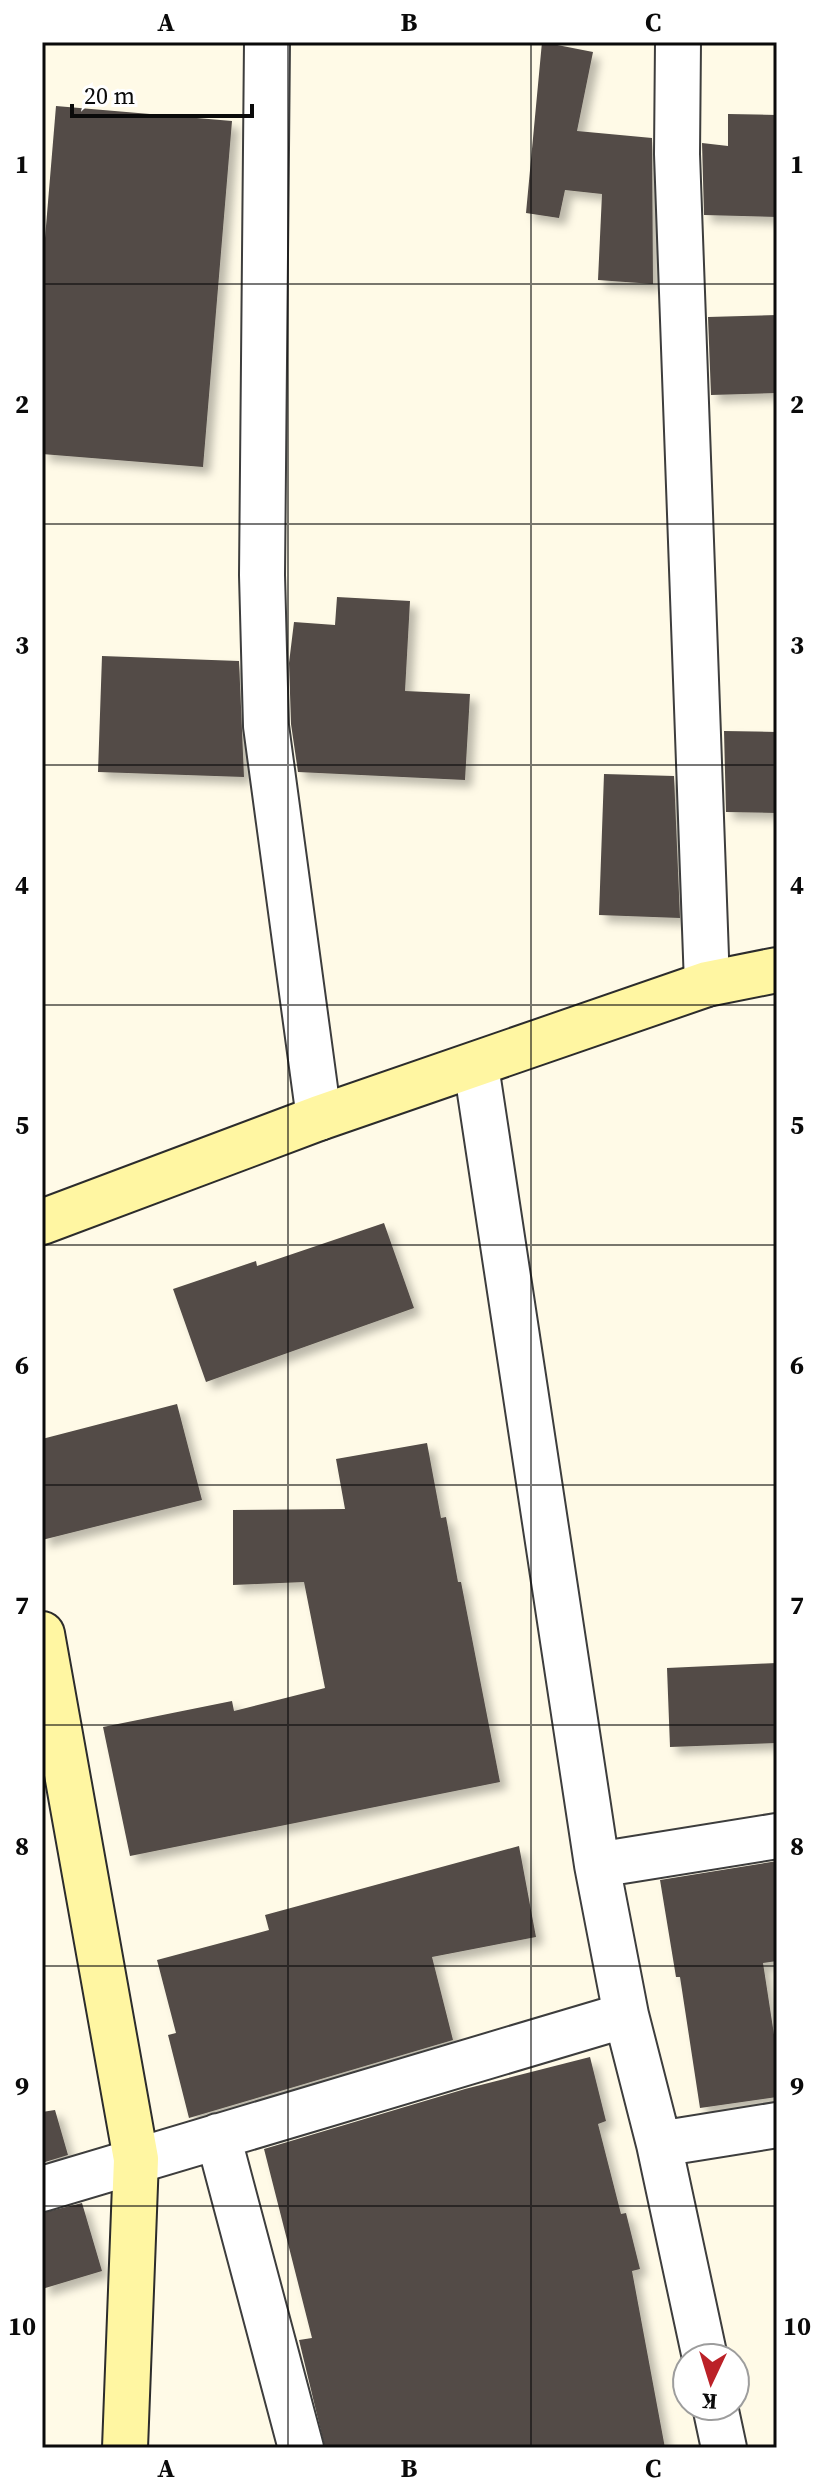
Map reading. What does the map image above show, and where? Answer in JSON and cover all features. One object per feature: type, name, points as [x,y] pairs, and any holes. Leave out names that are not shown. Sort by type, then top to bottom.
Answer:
[{"type":"street","points":[[267,42],[262,575],[266,726],[319,1118]]},
{"type":"street","points":[[678,42],[677,154],[707,984]]},
{"type":"street","points":[[42,1222],[319,1118],[707,984],[777,970]]},
{"type":"street","points":[[476,1066],[597,1865],[626,2015],[659,2144],[702,2342]]},
{"type":"street","points":[[42,1634],[51,1737],[136,2159],[125,2448]]},
{"type":"street","points":[[597,1865],[777,1836]]},
{"type":"street","points":[[42,2189],[626,2015]]},
{"type":"street","points":[[659,2144],[777,2125]]},
{"type":"street","points":[[218,2136],[301,2448]]},
{"type":"street","points":[[718,2422],[724,2448]]},
{"type":"building","points":[[542,42],[593,52],[577,131],[652,138],[653,284],[598,280],[602,194],[565,190],[559,218],[526,213]]},
{"type":"building","points":[[56,106],[232,121],[203,467],[42,454],[42,274]]},
{"type":"building","points":[[728,114],[777,115],[777,217],[704,215],[702,143],[728,146]]},
{"type":"building","points":[[777,315],[777,393],[711,395],[708,317]]},
{"type":"building","points":[[337,597],[410,601],[405,691],[470,694],[465,780],[298,772],[291,724],[289,663],[294,622],[335,625]]},
{"type":"building","points":[[102,656],[239,661],[244,777],[98,772]]},
{"type":"building","points":[[724,731],[777,732],[777,813],[726,812]]},
{"type":"building","points":[[604,774],[674,776],[680,918],[599,915]]},
{"type":"building","points":[[384,1223],[414,1308],[206,1382],[173,1289],[256,1261],[257,1266]]},
{"type":"building","points":[[177,1404],[202,1500],[42,1540],[42,1439]]},
{"type":"building","points":[[427,1443],[441,1518],[446,1517],[458,1582],[461,1582],[500,1782],[130,1856],[103,1727],[232,1701],[234,1711],[325,1688],[304,1582],[233,1585],[233,1510],[345,1509],[336,1459]]},
{"type":"building","points":[[777,1663],[777,1743],[670,1747],[667,1668]]},
{"type":"building","points":[[519,1846],[536,1937],[432,1957],[453,2040],[189,2118],[168,2035],[176,2033],[157,1960],[269,1930],[265,1915]]},
{"type":"building","points":[[777,1861],[777,1961],[763,1963],[777,2054],[777,2097],[700,2108],[680,1977],[676,1977],[660,1880]]},
{"type":"building","points":[[590,2057],[606,2121],[598,2124],[621,2214],[626,2213],[640,2269],[632,2271],[665,2448],[325,2448],[299,2340],[312,2338],[264,2149],[465,2089]]},
{"type":"building","points":[[55,2110],[68,2155],[42,2163],[42,2112]]},
{"type":"building","points":[[82,2203],[102,2271],[42,2289],[42,2213]]}]
